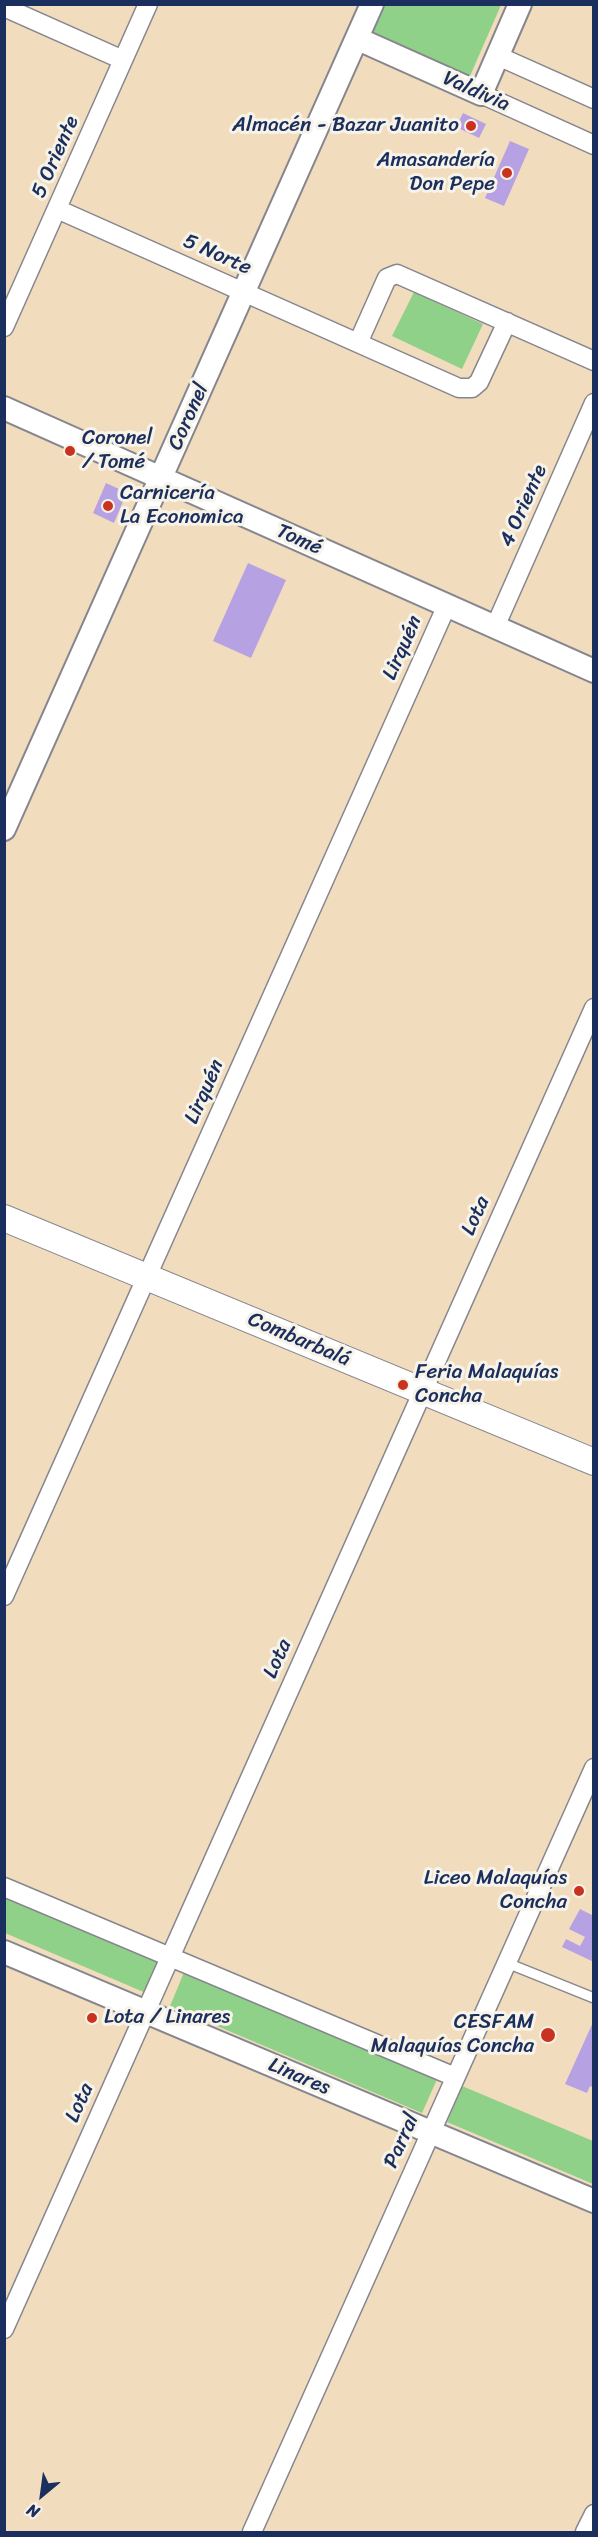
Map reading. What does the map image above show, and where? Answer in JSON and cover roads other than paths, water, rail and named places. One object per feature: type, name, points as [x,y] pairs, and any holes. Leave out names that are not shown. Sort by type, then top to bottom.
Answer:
[{"type":"main road","name":"Combarbalá","points":[[4,1218],[594,1462]]},
{"type":"street","name":"5 Oriente","points":[[4,327],[148,4]]},
{"type":"street","name":"Coronel","points":[[4,829],[372,4]]},
{"type":"street","points":[[481,94],[520,4]]},
{"type":"street","points":[[4,7],[123,60]]},
{"type":"street","name":"Valdivia","points":[[358,39],[594,145]]},
{"type":"street","name":"Valdivia","points":[[498,56],[594,99]]},
{"type":"street","name":"5 Norte","points":[[57,209],[465,389],[480,382],[507,322]]},
{"type":"street","points":[[358,343],[384,283],[391,275],[397,274],[594,361]]},
{"type":"street","name":"4 Oriente","points":[[495,627],[594,403]]},
{"type":"street","name":"Tomé","points":[[4,408],[594,671]]},
{"type":"street","name":"Lirquén","points":[[4,1596],[447,605]]},
{"type":"street","name":"Lota","points":[[4,2329],[594,1008]]},
{"type":"street","name":"Parral","points":[[252,2532],[594,1768]]},
{"type":"street","points":[[4,1887],[455,2077]]},
{"type":"street","name":"Linares","points":[[4,1952],[594,2201]]},
{"type":"street","points":[[585,2532],[594,2514]]},
{"type":"lane","points":[[507,1963],[594,1998]]},
{"type":"place","name":"Almacén - Bazar Juanito","points":[[471,126]]},
{"type":"place","name":"Amasandería Don Pepe","points":[[507,173]]},
{"type":"place","name":"Coronel / Tomé","points":[[70,451]]},
{"type":"place","name":"Carnicería La Economica","points":[[108,506]]},
{"type":"place","name":"Feria Malaquías Concha","points":[[403,1385]]},
{"type":"place","name":"Liceo Malaquías Concha","points":[[579,1891]]},
{"type":"place","name":"Lota / Linares","points":[[92,2018]]},
{"type":"place","name":"CESFAM Malaquías Concha","points":[[548,2035]]}]
